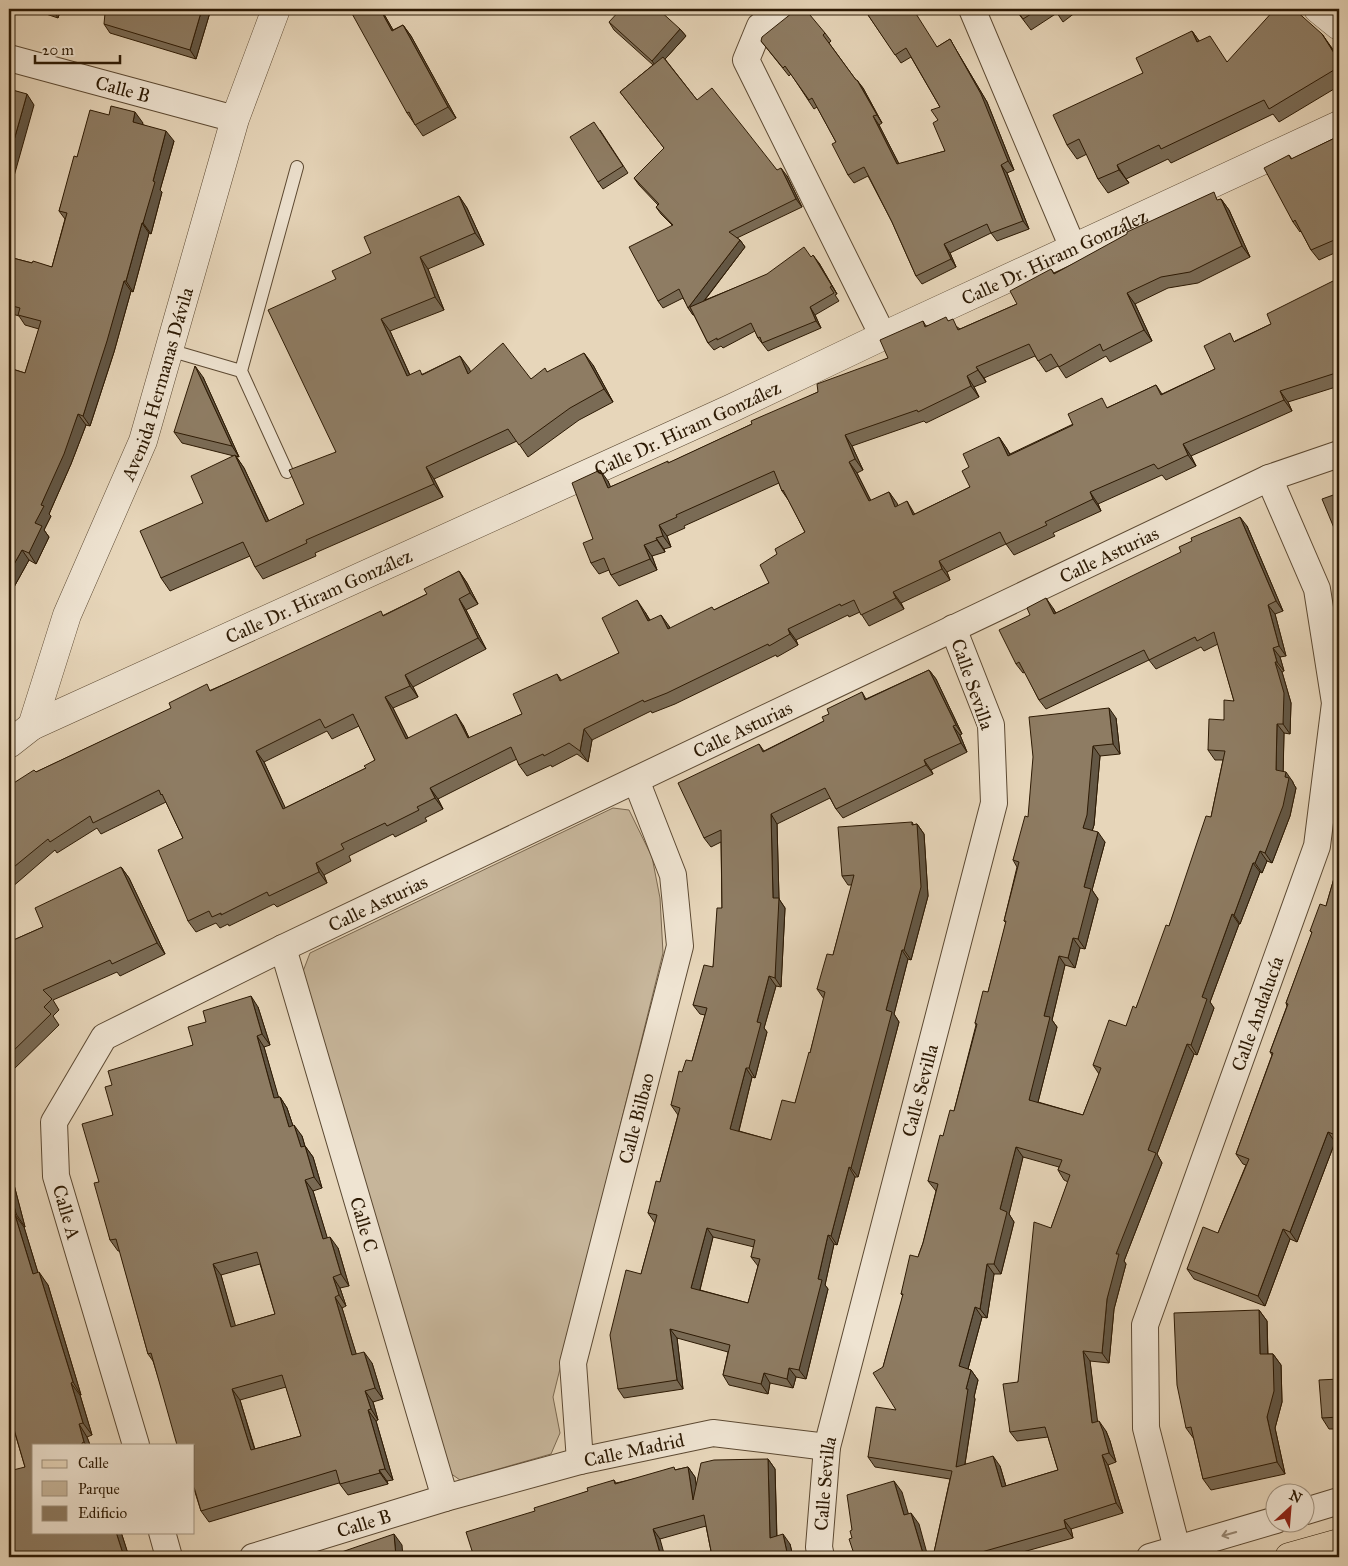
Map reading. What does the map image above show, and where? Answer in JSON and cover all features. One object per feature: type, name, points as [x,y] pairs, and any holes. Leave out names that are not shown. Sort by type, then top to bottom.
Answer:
[{"type":"main road","points":[[1289,1557],[1339,1543]]},
{"type":"street","name":"Avenida Hermanas Dávila","points":[[32,726],[67,615],[143,441],[235,119],[276,9]]},
{"type":"street","points":[[788,9],[760,26],[746,60],[883,336]]},
{"type":"street","points":[[972,9],[1073,248]]},
{"type":"street","points":[[1318,9],[1339,26]]},
{"type":"street","name":"Calle B","points":[[9,58],[235,119]]},
{"type":"street","name":"Calle Dr. Hiram González","points":[[32,726],[714,416],[1339,125]]},
{"type":"street","name":"Calle Asturias","points":[[152,1013],[283,948],[1268,478],[1339,454]]},
{"type":"street","name":"Calle Andalucía","points":[[1177,1549],[1146,1428],[1145,1325],[1317,846],[1335,703],[1316,589],[1268,478]]},
{"type":"street","name":"Calle Sevilla","points":[[821,1557],[819,1547],[827,1447],[994,803],[991,725],[953,628]]},
{"type":"street","points":[[9,744],[32,726]]},
{"type":"street","name":"Calle Bilbao","points":[[580,1460],[574,1363],[680,946],[673,875],[636,780]]},
{"type":"street","name":"Calle C","points":[[283,948],[446,1498]]},
{"type":"street","name":"Calle A","points":[[136,1444],[56,1176],[54,1122],[104,1037],[152,1013]]},
{"type":"street","name":"Calle Madrid","points":[[446,1498],[580,1460],[713,1433],[827,1447]]},
{"type":"street","name":"Calle B","points":[[253,1557],[446,1498]]},
{"type":"street","points":[[1316,1508],[1339,1501]]},
{"type":"street","points":[[1150,1557],[1266,1523]]},
{"type":"street","points":[[163,1534],[169,1557]]},
{"type":"lane","points":[[287,472],[241,371],[297,167]]},
{"type":"lane","points":[[169,350],[241,371]]},
{"type":"green space","points":[[613,808],[629,810],[652,857],[660,898],[663,953],[553,1397],[560,1433],[551,1454],[460,1480],[450,1473],[302,974],[310,953]]},
{"type":"building","points":[[107,9],[202,9],[190,50],[104,24]]},
{"type":"building","points":[[380,9],[392,31],[403,25],[448,107],[415,125],[350,10]]},
{"type":"building","points":[[621,9],[658,9],[680,29],[652,61],[609,22]]},
{"type":"building","points":[[797,9],[805,9],[825,33],[823,35],[857,80],[877,115],[873,116],[897,164],[945,151],[933,123],[938,120],[931,110],[940,107],[906,48],[895,55],[864,9],[913,9],[937,47],[950,39],[981,94],[1008,161],[1001,165],[1023,221],[991,233],[987,224],[944,244],[951,259],[916,276],[892,222],[864,167],[848,175],[832,144],[836,142],[812,98],[809,100],[785,66],[783,68],[761,41],[762,37]]},
{"type":"building","points":[[1016,9],[1039,9],[1023,19]]},
{"type":"building","points":[[1275,9],[1294,9],[1322,34],[1339,61],[1339,67],[1269,109],[1264,100],[1161,149],[1159,145],[1117,165],[1119,170],[1098,179],[1079,139],[1067,145],[1053,115],[1143,73],[1136,58],[1192,31],[1197,42],[1210,36],[1227,62]]},
{"type":"building","points":[[663,57],[697,100],[712,88],[777,170],[781,168],[796,199],[729,232],[740,240],[688,308],[679,289],[658,301],[629,247],[673,225],[656,207],[659,204],[634,178],[664,148],[620,92]]},
{"type":"building","points":[[9,89],[27,94],[9,158]]},
{"type":"building","points":[[111,106],[135,112],[133,122],[166,131],[153,181],[155,182],[83,416],[78,414],[64,454],[41,505],[44,506],[35,523],[42,526],[29,553],[22,550],[9,573],[9,368],[25,373],[41,321],[18,315],[20,308],[9,305],[9,257],[32,263],[33,261],[52,267],[67,213],[59,211],[74,156],[77,157],[90,110],[109,115]]},
{"type":"building","points":[[594,122],[623,166],[598,182],[570,137]]},
{"type":"building","points":[[1339,136],[1339,238],[1311,250],[1295,220],[1293,222],[1264,168],[1289,155],[1291,159]]},
{"type":"building","points":[[1214,192],[1217,200],[1221,199],[1242,246],[1190,272],[1161,277],[1127,293],[1144,330],[1103,351],[1100,344],[1059,367],[1051,354],[1038,361],[1029,344],[976,367],[978,370],[967,376],[971,386],[955,394],[918,412],[917,410],[845,435],[855,459],[849,462],[869,501],[889,492],[895,507],[907,501],[913,515],[970,487],[962,471],[969,467],[963,454],[999,437],[1008,456],[1073,425],[1068,414],[1102,398],[1107,408],[1156,385],[1161,395],[1215,369],[1204,346],[1230,333],[1234,342],[1271,324],[1267,314],[1339,278],[1339,372],[1280,391],[1284,400],[1183,444],[1188,455],[1158,469],[1154,464],[1090,492],[1093,499],[1045,522],[1047,525],[1006,544],[1000,532],[939,561],[942,569],[893,592],[896,598],[861,615],[854,600],[841,606],[840,604],[788,629],[790,634],[769,646],[768,644],[667,693],[644,702],[643,700],[584,729],[580,751],[569,743],[544,756],[543,754],[519,765],[511,747],[430,788],[435,798],[417,807],[419,810],[387,826],[385,823],[341,844],[344,849],[316,863],[319,872],[269,896],[267,892],[221,915],[221,913],[212,917],[209,911],[188,921],[158,850],[183,838],[159,790],[93,823],[90,816],[50,842],[48,839],[9,871],[9,786],[34,770],[36,772],[171,708],[169,703],[207,684],[210,691],[381,611],[383,616],[427,594],[424,589],[459,571],[470,593],[459,599],[478,638],[405,675],[410,686],[385,697],[406,739],[456,714],[468,738],[522,714],[513,694],[557,674],[560,681],[619,653],[602,618],[637,600],[648,621],[661,615],[668,629],[712,607],[714,610],[769,583],[760,565],[777,554],[775,549],[805,532],[782,491],[774,471],[676,515],[677,517],[659,525],[663,536],[644,545],[650,559],[611,575],[604,558],[591,563],[583,543],[593,539],[572,483],[600,470],[608,488],[668,461],[668,463],[752,424],[751,421],[818,392],[817,384],[888,358],[880,340],[923,321],[925,327],[946,317],[948,321],[953,319],[958,330],[1017,304],[1010,291],[1051,269],[1054,274],[1127,234],[1127,232]],"holes":[[[353,714],[375,760],[364,766],[366,768],[283,809],[256,751],[320,719],[325,728]]]},
{"type":"building","points":[[459,196],[475,233],[420,257],[435,297],[381,319],[407,376],[420,370],[422,375],[460,356],[468,374],[503,343],[531,379],[545,368],[547,372],[584,353],[604,389],[570,408],[519,445],[508,429],[426,467],[434,484],[306,540],[307,543],[255,567],[243,542],[161,578],[140,531],[203,503],[191,476],[235,455],[266,522],[304,504],[289,470],[336,452],[268,310],[336,279],[332,271],[371,253],[364,237]]},
{"type":"building","points":[[804,247],[811,257],[813,255],[832,286],[830,287],[834,293],[810,307],[816,321],[762,343],[751,323],[708,343],[690,307],[767,274]]},
{"type":"building","points":[[195,366],[232,446],[174,432]]},
{"type":"building","points":[[1339,493],[1339,540],[1322,499]]},
{"type":"building","points":[[1240,517],[1276,601],[1268,605],[1279,646],[1273,648],[1284,693],[1283,724],[1277,724],[1276,770],[1286,772],[1285,777],[1289,778],[1283,806],[1265,853],[1260,851],[1255,863],[1253,863],[1234,915],[1232,914],[1202,997],[1207,999],[1191,1045],[1187,1044],[1148,1150],[1156,1153],[1116,1254],[1119,1254],[1107,1299],[1102,1353],[1083,1351],[1092,1423],[1099,1421],[1103,1431],[1109,1453],[1102,1455],[1116,1503],[1064,1520],[1066,1528],[964,1557],[933,1557],[952,1471],[868,1457],[876,1407],[896,1410],[873,1373],[883,1367],[903,1294],[901,1294],[910,1255],[918,1257],[923,1243],[938,1184],[928,1181],[940,1135],[943,1136],[950,1110],[954,1111],[977,1024],[975,1023],[983,991],[988,992],[1006,921],[1004,921],[1019,862],[1013,860],[1025,816],[1028,817],[1033,757],[1029,717],[1109,708],[1113,744],[1093,746],[1087,815],[1083,828],[1098,832],[1084,887],[1091,889],[1078,939],[1073,938],[1068,958],[1059,956],[1044,1016],[1050,1017],[1029,1100],[1083,1115],[1101,1068],[1093,1065],[1109,1020],[1126,1026],[1133,1006],[1136,1008],[1166,925],[1169,926],[1206,816],[1211,817],[1225,751],[1208,750],[1209,719],[1224,720],[1224,700],[1234,701],[1214,632],[1197,641],[1195,637],[1149,660],[1144,650],[1039,700],[1019,662],[1016,664],[999,630],[1030,615],[1027,608],[1046,598],[1054,614],[1181,552],[1179,547],[1192,541],[1191,538]],"holes":[[[1016,1147],[1062,1160],[1058,1170],[1070,1175],[1051,1228],[1034,1222],[1018,1382],[1003,1384],[1010,1432],[1045,1427],[1058,1470],[1002,1487],[993,1456],[956,1467],[968,1389],[966,1389],[971,1370],[959,1366],[975,1307],[980,1309],[987,1264],[994,1264],[1007,1212],[1000,1209]]]},
{"type":"building","points":[[929,670],[956,725],[953,726],[961,743],[924,760],[926,765],[836,809],[825,788],[771,814],[773,898],[779,898],[775,978],[769,976],[757,1022],[761,1023],[749,1068],[746,1068],[730,1129],[771,1140],[782,1100],[795,1103],[825,992],[817,989],[827,954],[833,955],[854,875],[842,876],[838,827],[912,822],[912,825],[917,824],[921,887],[886,1010],[892,1012],[851,1168],[849,1167],[831,1236],[828,1235],[818,1279],[822,1280],[799,1370],[789,1368],[787,1379],[764,1373],[761,1384],[723,1375],[730,1345],[670,1329],[677,1380],[618,1389],[610,1335],[626,1270],[641,1274],[657,1215],[648,1213],[656,1181],[660,1182],[680,1108],[671,1105],[679,1071],[682,1072],[686,1060],[692,1061],[707,1008],[693,1005],[704,965],[713,967],[717,908],[722,908],[721,830],[704,838],[678,783],[759,744],[763,752],[824,721],[822,717],[829,714],[827,709],[862,692],[865,700]],"holes":[[[707,1228],[755,1240],[751,1257],[760,1259],[748,1303],[691,1288]]]},
{"type":"building","points":[[1339,861],[1339,1133],[1338,1136],[1328,1132],[1290,1232],[1283,1229],[1258,1296],[1187,1269],[1203,1227],[1218,1233],[1249,1159],[1236,1154],[1273,1053],[1270,1052],[1312,932],[1310,931],[1320,904],[1326,906]]},
{"type":"building","points":[[121,867],[157,943],[112,964],[110,960],[43,990],[52,999],[44,1007],[51,1014],[9,1055],[9,942],[43,927],[35,908]]},
{"type":"building","points":[[251,996],[262,1034],[257,1036],[274,1098],[280,1097],[289,1127],[294,1125],[301,1147],[305,1146],[314,1177],[305,1180],[323,1239],[330,1237],[341,1274],[333,1277],[339,1295],[335,1297],[352,1355],[364,1352],[375,1388],[365,1391],[371,1409],[368,1410],[385,1469],[379,1470],[380,1473],[340,1484],[336,1470],[201,1511],[195,1490],[195,1444],[177,1444],[151,1353],[148,1354],[116,1239],[110,1240],[94,1183],[99,1182],[82,1124],[113,1115],[105,1087],[112,1085],[108,1071],[193,1045],[188,1027],[206,1022],[203,1011]],"holes":[[[257,1252],[275,1314],[231,1327],[213,1264]],[[282,1375],[301,1436],[251,1450],[232,1389]]]},
{"type":"building","points":[[9,1186],[15,1215],[33,1274],[39,1272],[73,1382],[71,1383],[83,1423],[79,1424],[84,1442],[82,1444],[32,1444],[32,1534],[117,1534],[124,1557],[9,1557],[9,1471],[25,1467],[9,1412]]},
{"type":"building","points":[[1259,1310],[1260,1354],[1273,1354],[1274,1391],[1267,1417],[1277,1462],[1203,1479],[1191,1427],[1186,1428],[1177,1385],[1174,1313]]},
{"type":"building","points":[[1339,1379],[1339,1417],[1322,1418],[1319,1380]]},
{"type":"building","points":[[768,1459],[770,1538],[783,1534],[788,1557],[709,1557],[712,1556],[704,1515],[653,1529],[661,1557],[474,1557],[466,1532],[535,1511],[534,1508],[588,1491],[587,1488],[614,1480],[615,1484],[674,1467],[675,1470],[688,1467],[693,1500],[701,1463],[714,1460]]},
{"type":"building","points":[[894,1481],[904,1515],[911,1513],[924,1557],[855,1557],[849,1539],[852,1538],[850,1531],[852,1530],[847,1495]]},
{"type":"building","points":[[394,1534],[396,1557],[327,1557]]}]
